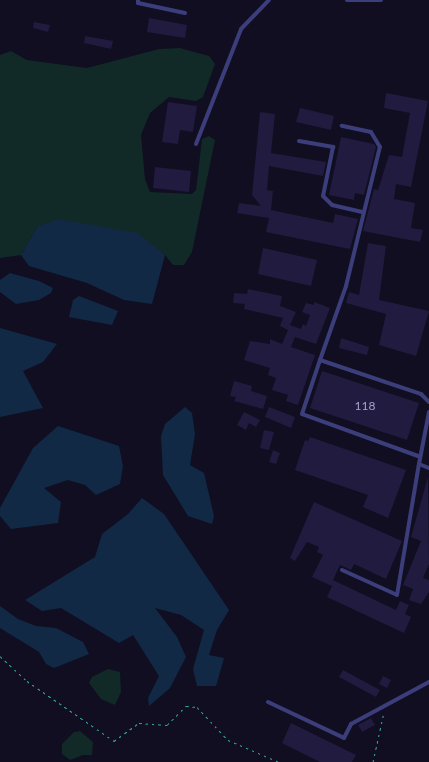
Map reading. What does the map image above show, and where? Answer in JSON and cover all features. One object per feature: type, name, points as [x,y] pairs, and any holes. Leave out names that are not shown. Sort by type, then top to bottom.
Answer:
[{"type":"lane","points":[[138,0],[138,3],[185,13]]},
{"type":"lane","points":[[196,144],[241,29],[268,0]]},
{"type":"lane","points":[[346,0],[381,0]]},
{"type":"lane","points":[[342,126],[371,132],[380,147],[367,206],[362,212],[346,286],[302,414],[418,456]]},
{"type":"lane","points":[[299,141],[333,147],[323,196],[332,205],[362,212]]},
{"type":"lane","points":[[320,360],[421,394],[429,402]]},
{"type":"lane","points":[[342,570],[397,595],[419,464],[418,456],[429,412]]},
{"type":"lane","points":[[419,464],[429,468]]},
{"type":"lane","points":[[268,702],[344,738],[351,724],[429,682]]},
{"type":"path","points":[[0,656],[27,681],[114,741],[139,723],[167,725],[186,706],[197,707],[228,740],[279,762]]},
{"type":"path","points":[[372,762],[385,706]]},
{"type":"green space","points":[[180,48],[209,56],[215,64],[203,97],[196,101],[169,97],[150,113],[141,135],[145,179],[150,192],[192,194],[196,190],[202,139],[209,136],[215,140],[192,252],[184,265],[173,265],[165,255],[37,227],[21,255],[0,258],[0,55],[11,51],[27,60],[87,68],[159,49]]},
{"type":"green space","points":[[108,669],[120,672],[121,692],[115,705],[101,699],[89,683],[92,677]]},
{"type":"green space","points":[[80,731],[93,742],[92,755],[83,755],[70,760],[62,754],[62,744],[74,732]]},
{"type":"water","points":[[58,219],[138,233],[165,255],[152,304],[124,300],[87,283],[29,266],[21,255],[37,227]]},
{"type":"water","points":[[10,273],[39,281],[53,288],[51,293],[39,300],[16,304],[0,292],[0,280]]},
{"type":"water","points":[[79,296],[118,311],[112,325],[69,317],[73,300]]},
{"type":"water","points":[[0,328],[57,344],[43,362],[23,371],[43,408],[0,417]]},
{"type":"water","points":[[185,407],[192,413],[195,434],[190,465],[204,473],[214,516],[212,524],[188,516],[163,475],[161,436],[165,424]]},
{"type":"water","points":[[58,426],[119,446],[123,466],[120,484],[96,495],[85,485],[68,480],[44,488],[61,502],[58,523],[11,529],[0,516],[0,508],[33,448]]},
{"type":"water","points":[[142,498],[164,514],[229,610],[217,630],[209,655],[224,658],[216,686],[197,686],[193,669],[204,630],[181,615],[155,608],[177,637],[186,657],[170,688],[149,706],[148,698],[159,676],[133,635],[119,643],[61,608],[42,611],[25,600],[95,557],[102,534],[128,514]]},
{"type":"water","points":[[0,606],[18,619],[36,626],[56,628],[83,642],[89,654],[54,668],[46,664],[39,652],[0,628]]},
{"type":"building","points":[[149,18],[187,25],[185,38],[147,32]]},
{"type":"building","points":[[34,22],[50,25],[48,32],[33,28]]},
{"type":"building","points":[[85,36],[113,41],[111,49],[84,43]]},
{"type":"building","points":[[386,93],[428,101],[411,187],[396,184],[394,199],[415,203],[411,228],[423,230],[420,242],[363,231],[374,189],[378,190],[389,155],[402,157],[410,113],[384,108]]},
{"type":"building","points":[[168,102],[197,106],[193,132],[180,130],[178,144],[162,142]]},
{"type":"building","points":[[300,108],[334,116],[331,130],[296,122]]},
{"type":"building","points":[[260,112],[275,114],[271,153],[326,162],[323,176],[269,166],[267,190],[273,191],[271,210],[333,223],[335,214],[358,219],[350,249],[266,232],[269,218],[237,213],[239,203],[261,206],[252,195]]},
{"type":"building","points":[[341,137],[374,144],[376,147],[364,195],[355,193],[354,200],[329,195]]},
{"type":"building","points":[[155,167],[191,171],[189,192],[153,188]]},
{"type":"building","points":[[368,243],[386,246],[379,300],[429,311],[416,356],[379,345],[386,314],[346,303],[349,292],[359,295]]},
{"type":"building","points":[[263,248],[317,260],[311,286],[258,274]]},
{"type":"building","points":[[248,289],[282,296],[280,306],[296,312],[290,325],[301,329],[303,324],[306,326],[310,315],[302,312],[306,303],[314,305],[314,302],[330,308],[316,344],[295,337],[291,347],[315,355],[298,405],[286,401],[288,395],[272,390],[276,378],[268,375],[270,368],[244,360],[250,341],[270,344],[270,339],[282,344],[288,330],[280,326],[283,318],[244,309],[245,304],[233,303],[234,293],[247,294]]},
{"type":"building","points":[[341,338],[369,347],[367,355],[339,348]]},
{"type":"building","points":[[322,371],[419,403],[407,440],[310,408]]},
{"type":"building","points":[[234,381],[252,386],[251,391],[267,396],[263,409],[234,401],[236,397],[230,396]]},
{"type":"building","points":[[269,407],[295,417],[291,428],[265,417]]},
{"type":"building","points":[[244,412],[260,420],[256,427],[249,423],[246,430],[237,425]]},
{"type":"building","points":[[264,430],[274,432],[269,450],[260,448]]},
{"type":"building","points":[[310,437],[406,470],[388,518],[363,507],[368,495],[295,470],[305,440],[308,441]]},
{"type":"building","points":[[273,450],[280,453],[276,464],[269,462]]},
{"type":"building","points":[[428,477],[429,564],[423,578],[429,580],[429,592],[421,604],[409,600],[413,589],[403,585],[421,541],[411,537]]},
{"type":"building","points":[[314,502],[402,541],[386,579],[354,564],[351,570],[340,565],[333,580],[396,610],[400,601],[409,605],[405,614],[411,617],[404,633],[327,597],[332,586],[312,577],[323,555],[317,552],[319,547],[307,542],[295,561],[290,558]]},
{"type":"building","points":[[343,670],[380,690],[376,697],[339,677]]},
{"type":"building","points":[[383,676],[391,680],[387,688],[379,684]]},
{"type":"building","points":[[371,718],[375,725],[362,732],[358,725]]},
{"type":"building","points":[[291,723],[356,755],[352,762],[320,762],[282,743]]}]
